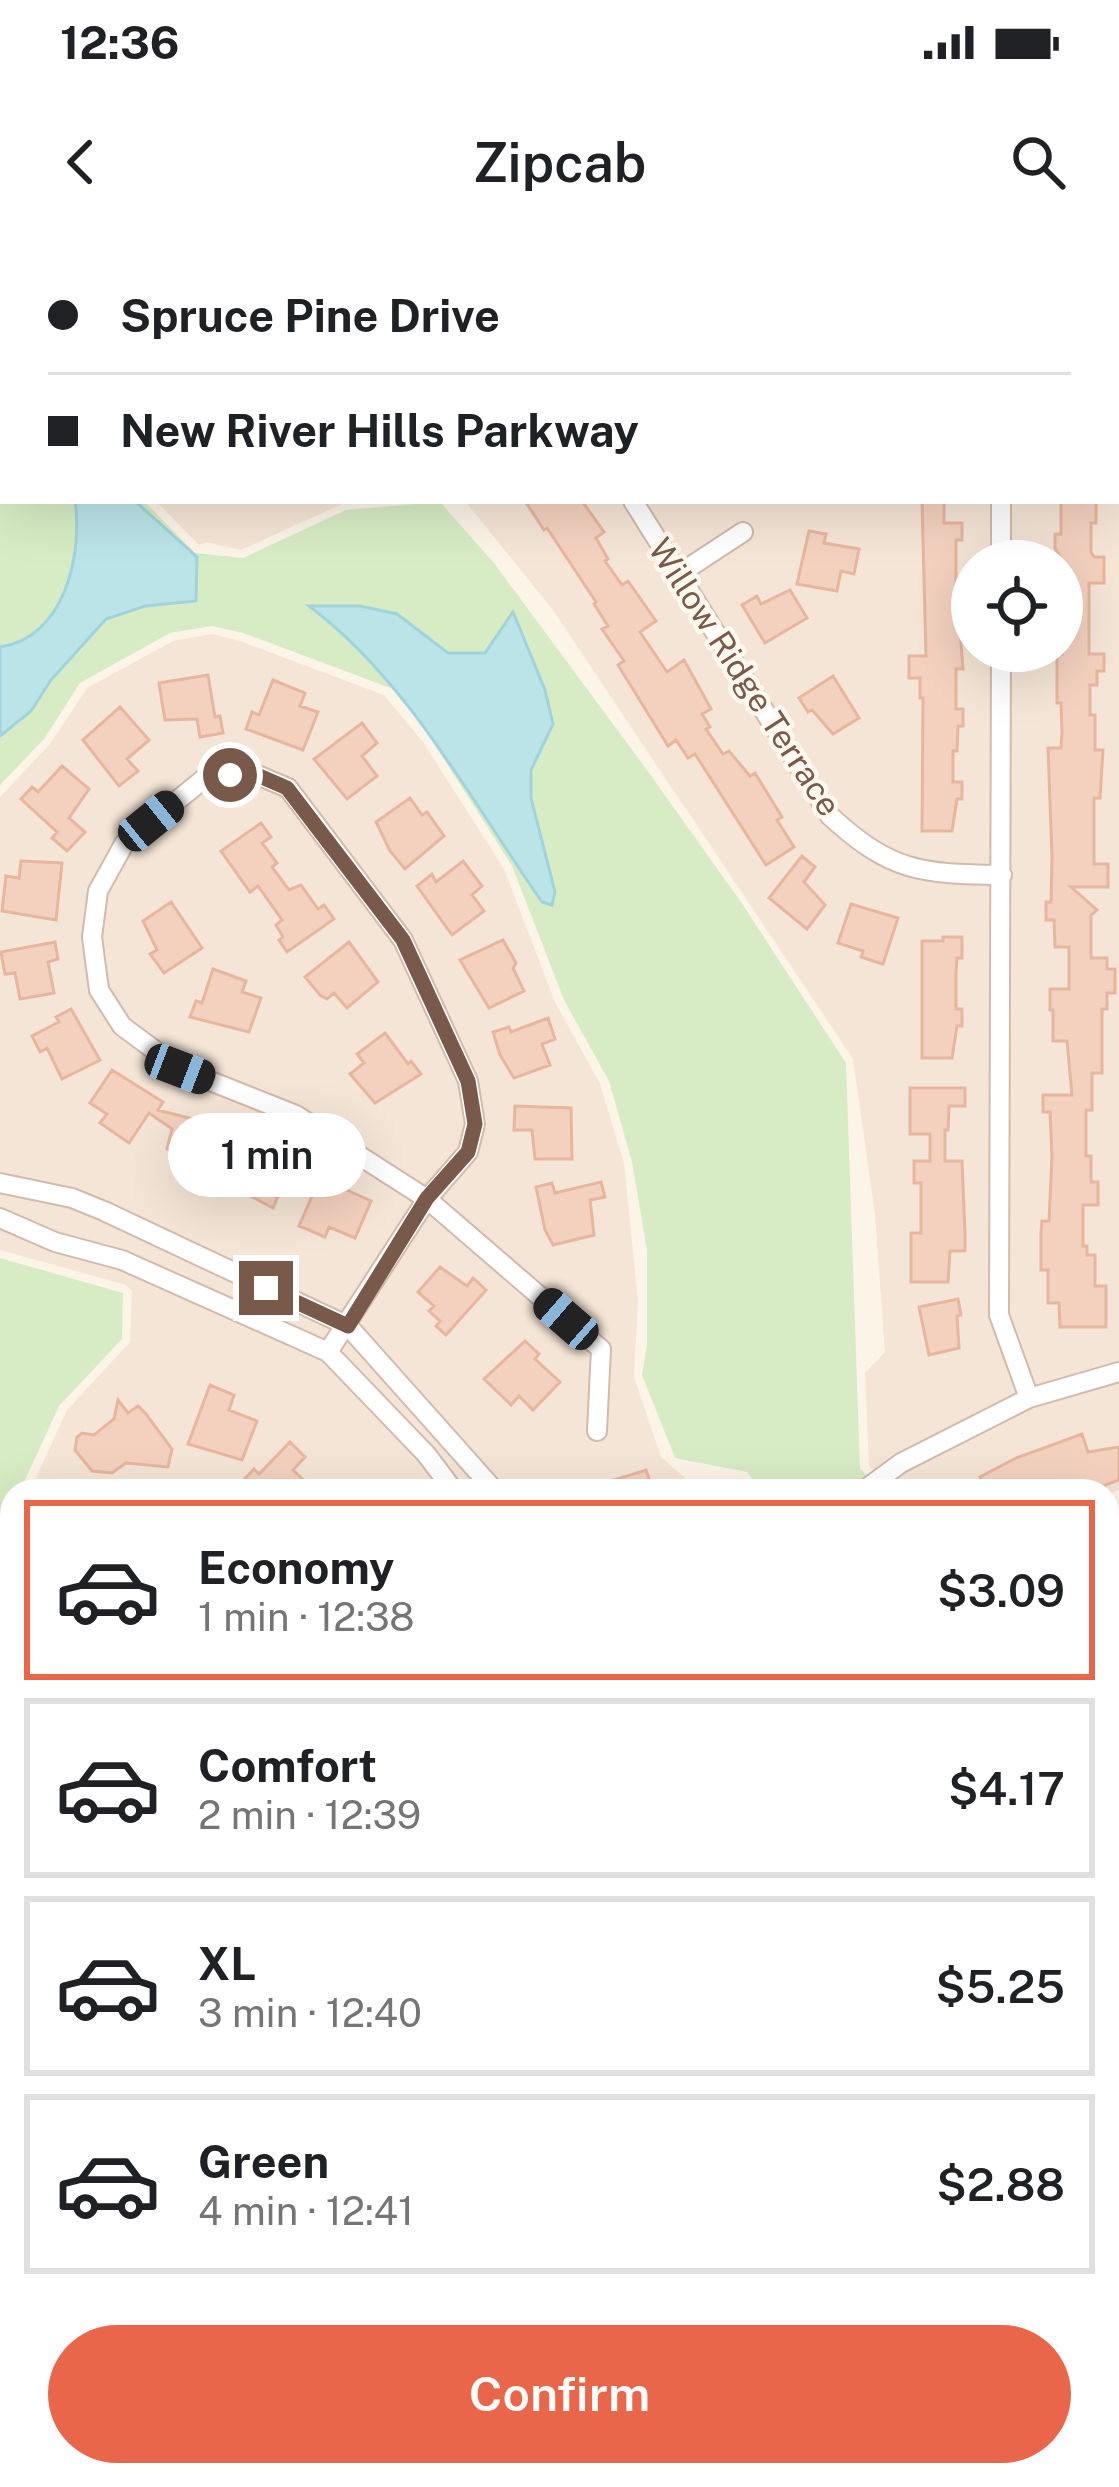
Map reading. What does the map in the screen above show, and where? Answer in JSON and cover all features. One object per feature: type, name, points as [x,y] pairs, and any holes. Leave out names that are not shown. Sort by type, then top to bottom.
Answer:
[{"type":"street","name":"Willow Ridge Terrace","points":[[635,504],[830,816],[862,846],[892,863],[942,874],[1002,875]]},
{"type":"street","points":[[1001,504],[1001,540]]},
{"type":"street","points":[[679,574],[742,532]]},
{"type":"street","points":[[1001,672],[999,1315],[1029,1397]]},
{"type":"street","points":[[328,1352],[427,1198],[468,1152],[475,1124],[468,1081],[403,940],[287,788],[255,774],[206,777],[124,844],[98,891],[92,937],[99,990],[122,1026],[180,1069],[296,1115],[427,1198],[601,1349],[597,1431]]},
{"type":"street","points":[[0,1184],[72,1198],[104,1211],[348,1326],[484,1479]]},
{"type":"street","points":[[0,1218],[55,1242],[122,1260],[328,1352],[445,1479]]},
{"type":"street","points":[[879,1479],[1029,1397],[1119,1372]]},
{"type":"shaded area","points":[[159,504],[342,504],[241,550],[206,542],[199,545]]},
{"type":"shaded area","points":[[467,504],[1119,504],[1119,1479],[883,1479],[869,1466],[865,1373],[885,1352],[875,1215],[853,1059],[553,610]]},
{"type":"shaded area","points":[[212,634],[240,641],[384,695],[423,742],[504,869],[555,1002],[600,1084],[624,1163],[638,1301],[634,1377],[661,1457],[686,1479],[35,1479],[67,1410],[130,1342],[132,1291],[126,1285],[0,1250],[0,797],[50,744],[87,688],[173,641]]},
{"type":"green space","points":[[0,504],[147,504],[195,553],[243,558],[346,510],[442,504],[494,563],[647,770],[846,1063],[860,1469],[871,1479],[752,1479],[747,1472],[675,1458],[642,1375],[647,1345],[647,1250],[632,1162],[609,1081],[564,1000],[512,866],[401,692],[243,633],[212,626],[170,633],[80,683],[44,739],[0,785]]},
{"type":"green space","points":[[0,1258],[123,1293],[122,1339],[59,1406],[26,1479],[0,1479]]},
{"type":"water","points":[[75,504],[138,504],[197,557],[196,601],[145,606],[106,619],[51,680],[31,711],[0,736],[0,647],[40,628],[54,611],[72,569]]},
{"type":"water","points":[[309,606],[360,606],[397,614],[448,653],[485,653],[513,612],[545,690],[553,724],[531,770],[531,798],[555,892],[552,905],[542,902],[408,706],[345,636]]},
{"type":"building","points":[[527,504],[584,504],[604,532],[596,538],[605,561],[622,585],[628,581],[656,621],[640,632],[667,672],[684,660],[711,709],[702,714],[710,727],[706,729],[723,754],[729,751],[750,776],[755,773],[794,847],[766,865],[695,754],[688,758],[676,740],[668,746],[618,665],[624,661],[602,629],[608,626],[596,602],[547,528]]},
{"type":"building","points":[[922,504],[944,504],[944,523],[962,523],[962,540],[951,540],[951,672],[956,672],[956,709],[963,709],[963,726],[958,726],[957,751],[953,751],[953,782],[962,782],[962,799],[957,799],[952,831],[922,831],[923,698],[920,678],[909,678],[909,656],[926,656]]},
{"type":"building","points":[[1061,504],[1096,504],[1091,552],[1104,557],[1104,583],[1089,583],[1089,654],[1104,654],[1104,671],[1097,671],[1097,685],[1090,685],[1095,750],[1103,750],[1100,798],[1094,798],[1094,864],[1108,864],[1108,887],[1071,887],[1097,910],[1091,915],[1091,958],[1107,958],[1107,969],[1115,969],[1115,993],[1107,993],[1107,1009],[1102,1009],[1102,1073],[1092,1073],[1092,1110],[1086,1110],[1086,1156],[1091,1156],[1091,1182],[1098,1182],[1098,1205],[1083,1205],[1083,1246],[1087,1246],[1087,1255],[1095,1255],[1095,1286],[1106,1286],[1106,1327],[1060,1327],[1059,1303],[1048,1303],[1048,1270],[1041,1270],[1042,1221],[1049,1221],[1052,1156],[1050,1112],[1043,1112],[1043,1095],[1072,1095],[1067,1041],[1053,1041],[1050,1010],[1050,989],[1069,989],[1069,947],[1055,947],[1054,920],[1046,920],[1052,857],[1048,748],[1061,748],[1057,672],[1083,672],[1083,540],[1055,540],[1055,534],[1061,534]]},
{"type":"building","points":[[809,531],[826,534],[824,543],[859,549],[854,574],[841,571],[837,591],[797,584]]},
{"type":"building","points":[[790,590],[807,618],[765,643],[742,605],[757,596],[761,604]]},
{"type":"building","points":[[208,675],[215,717],[220,716],[223,733],[200,737],[197,719],[165,720],[159,683]]},
{"type":"building","points":[[833,676],[859,718],[833,734],[799,698]]},
{"type":"building","points":[[273,680],[305,693],[300,706],[318,712],[303,750],[246,729],[252,712],[259,715]]},
{"type":"building","points":[[120,707],[149,740],[127,759],[138,771],[119,786],[83,740]]},
{"type":"building","points":[[362,723],[377,743],[362,756],[377,776],[347,799],[314,759]]},
{"type":"building","points":[[62,766],[89,789],[69,818],[85,832],[67,851],[52,838],[57,832],[21,799],[32,787],[38,792]]},
{"type":"building","points":[[410,798],[444,836],[405,869],[376,822]]},
{"type":"building","points":[[261,823],[271,837],[262,843],[277,863],[272,867],[289,890],[301,885],[318,909],[324,905],[334,919],[287,952],[276,925],[282,920],[258,886],[250,892],[221,851]]},
{"type":"building","points":[[802,856],[815,867],[804,882],[825,905],[807,929],[769,898]]},
{"type":"building","points":[[21,861],[62,863],[56,920],[2,911],[6,876],[19,878]]},
{"type":"building","points":[[463,861],[482,886],[472,895],[484,911],[452,935],[417,886],[432,874],[436,882]]},
{"type":"building","points":[[171,902],[202,948],[164,973],[150,954],[157,950],[143,921]]},
{"type":"building","points":[[851,904],[898,918],[883,964],[838,943]]},
{"type":"building","points":[[943,937],[962,937],[956,1009],[962,1009],[962,1026],[957,1026],[952,1058],[922,1058],[922,941],[943,941]]},
{"type":"building","points":[[503,940],[524,991],[489,1008],[460,960]]},
{"type":"building","points":[[55,942],[58,959],[48,962],[54,993],[20,999],[15,973],[5,974],[1,952]]},
{"type":"building","points":[[349,942],[378,982],[347,1008],[334,993],[327,999],[320,995],[305,977]]},
{"type":"building","points":[[213,969],[246,981],[242,992],[261,998],[249,1032],[190,1017],[196,1001],[202,1003]]},
{"type":"building","points":[[71,1009],[100,1060],[62,1079],[47,1048],[40,1052],[32,1036],[59,1022],[56,1017]]},
{"type":"building","points":[[548,1018],[555,1039],[542,1044],[550,1065],[514,1078],[493,1032],[509,1027],[511,1032]]},
{"type":"building","points":[[385,1033],[421,1074],[375,1103],[350,1074],[364,1063],[357,1054]]},
{"type":"building","points":[[112,1070],[163,1102],[158,1110],[232,1125],[218,1179],[188,1173],[193,1156],[167,1149],[172,1129],[149,1113],[129,1143],[100,1123],[107,1114],[90,1103]]},
{"type":"building","points":[[910,1088],[965,1088],[965,1106],[949,1106],[945,1130],[945,1161],[962,1161],[965,1233],[965,1251],[950,1251],[948,1282],[911,1282],[911,1233],[921,1233],[921,1183],[914,1183],[914,1161],[930,1161],[930,1134],[910,1134]]},
{"type":"building","points":[[515,1106],[571,1108],[572,1159],[535,1159],[532,1130],[514,1130]]},
{"type":"building","points":[[258,1132],[274,1141],[265,1157],[289,1170],[273,1208],[230,1185]]},
{"type":"building","points":[[320,1178],[371,1201],[355,1238],[329,1227],[325,1237],[299,1226]]},
{"type":"building","points":[[601,1182],[605,1197],[590,1200],[594,1235],[553,1245],[536,1187],[552,1183],[555,1193]]},
{"type":"building","points":[[440,1267],[467,1286],[473,1278],[486,1290],[446,1335],[429,1311],[434,1306],[418,1292]]},
{"type":"building","points":[[958,1299],[959,1348],[929,1355],[919,1307]]},
{"type":"building","points":[[525,1341],[539,1354],[535,1359],[560,1382],[533,1410],[519,1396],[511,1405],[484,1379]]},
{"type":"building","points":[[210,1385],[234,1395],[229,1410],[257,1421],[242,1460],[188,1444]]},
{"type":"building","points":[[118,1400],[128,1413],[138,1406],[146,1414],[172,1449],[168,1467],[126,1463],[112,1473],[92,1471],[75,1450],[82,1433],[94,1435],[114,1419]]},
{"type":"building","points":[[1082,1434],[1088,1452],[1119,1447],[1119,1479],[981,1479],[1016,1458]]},
{"type":"building","points":[[290,1442],[305,1457],[293,1470],[302,1479],[245,1479],[254,1469],[259,1474]]},
{"type":"building","points":[[646,1470],[649,1479],[617,1479]]},
{"type":"route","points":[[230,775],[255,774],[287,788],[403,940],[468,1081],[475,1124],[468,1152],[427,1198],[348,1326],[266,1288]]}]
